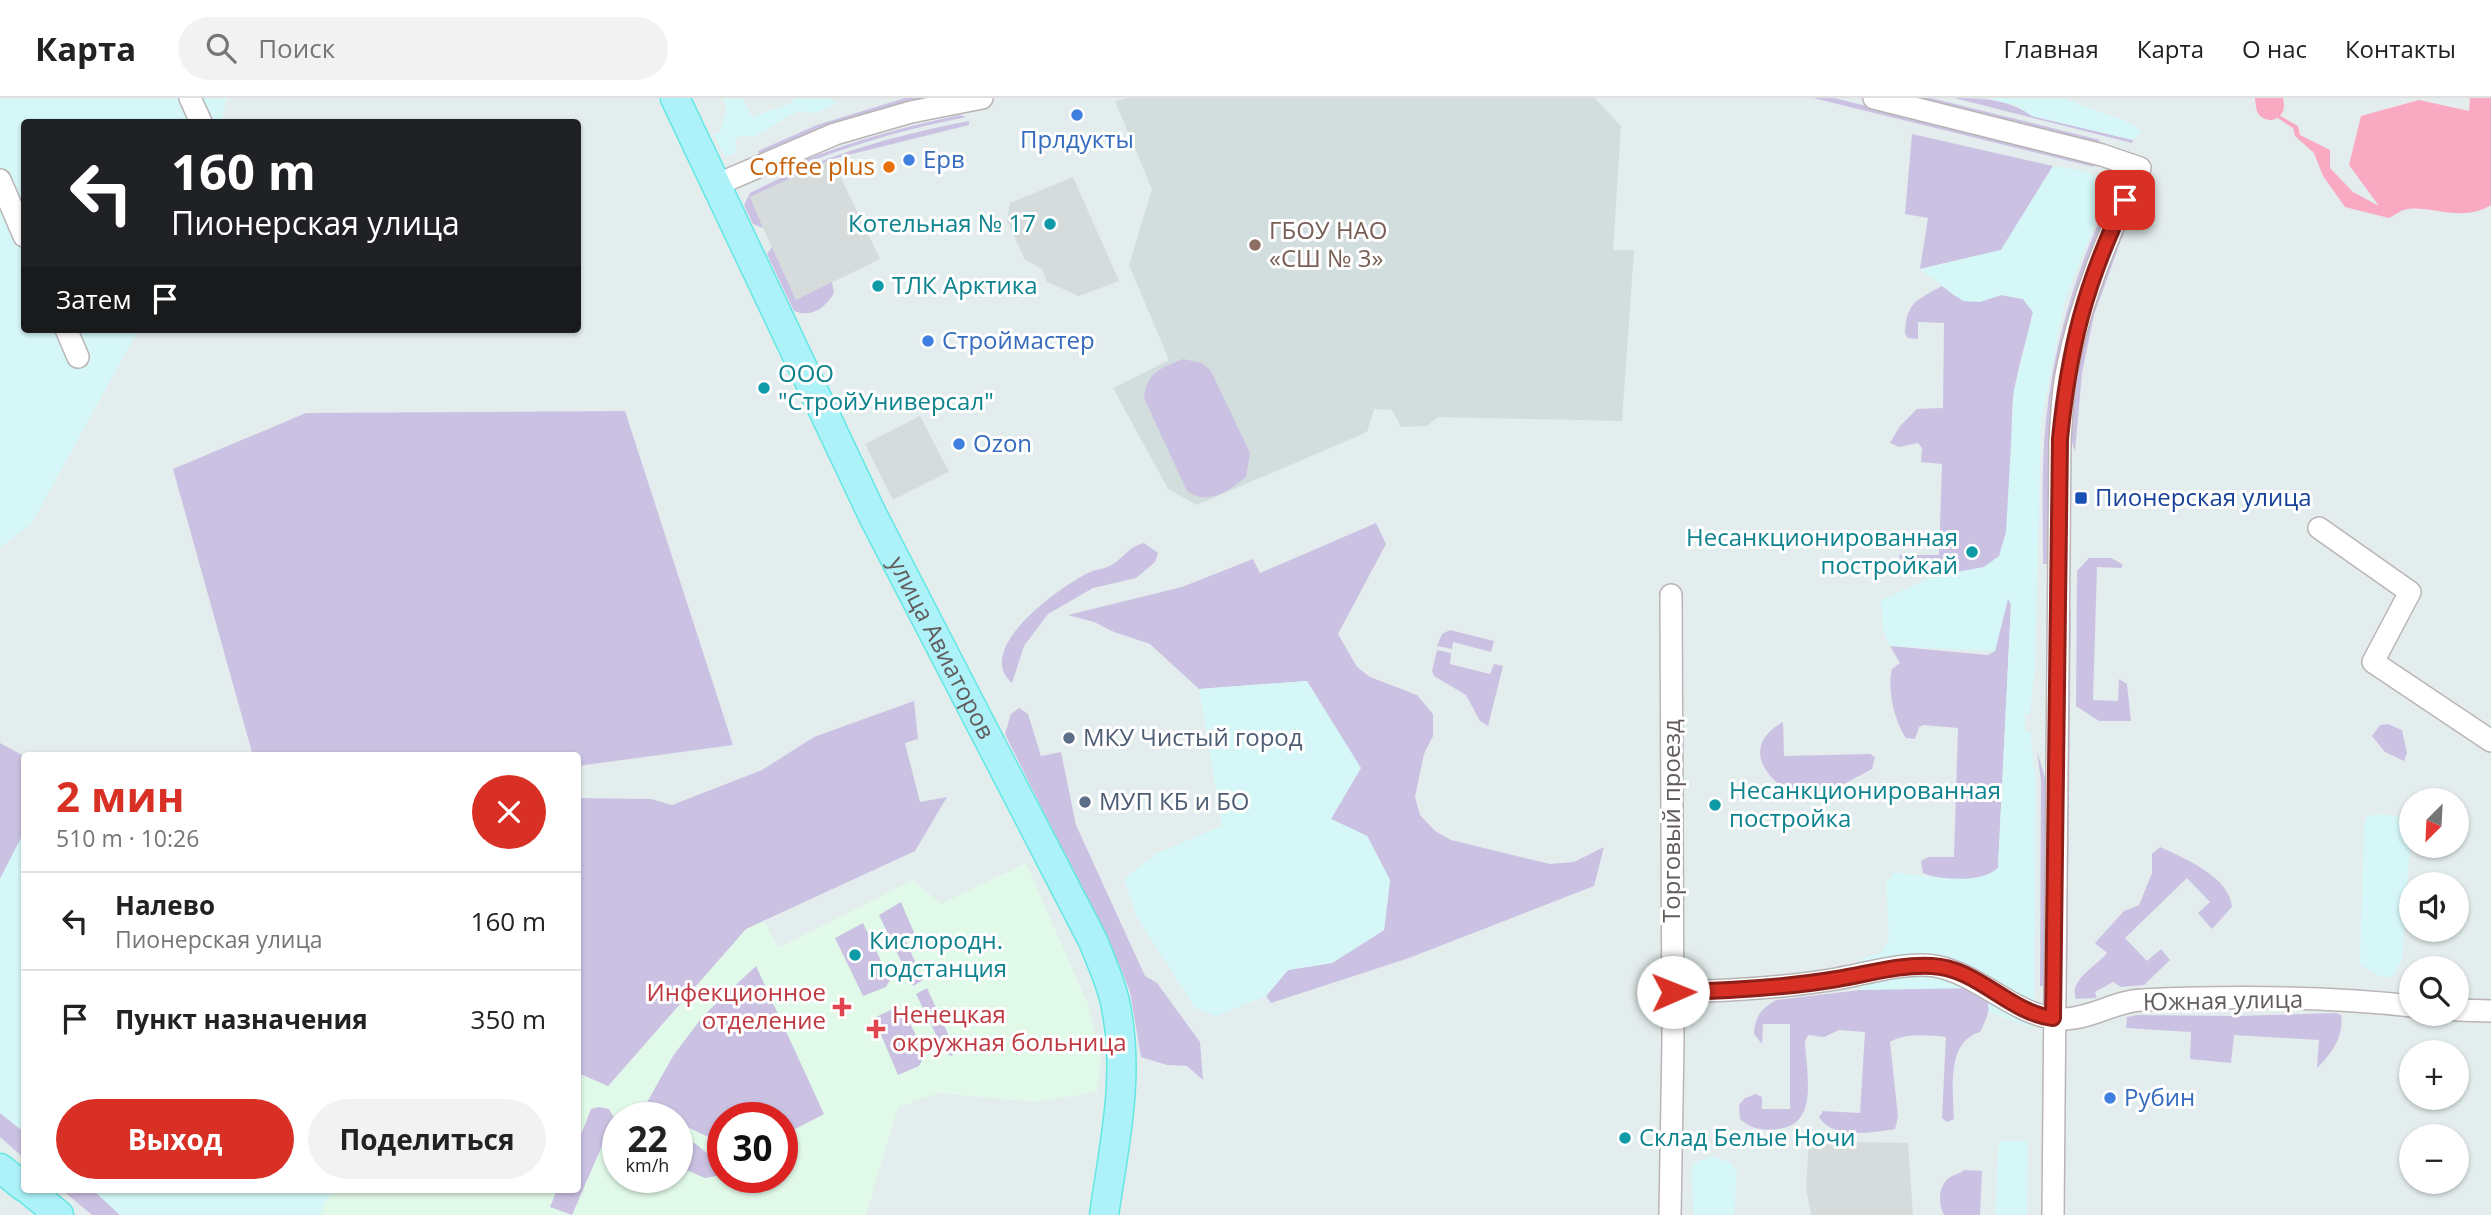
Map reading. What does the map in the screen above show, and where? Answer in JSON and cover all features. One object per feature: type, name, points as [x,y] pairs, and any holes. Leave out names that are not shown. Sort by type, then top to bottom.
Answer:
[{"type":"main road","name":"улица Авиаторов","points":[[676,98],[873,516],[1100,959],[1116,1004],[1122,1071],[1117,1138],[1104,1215]]},
{"type":"main road","points":[[0,1168],[21,1184]]},
{"type":"main road","points":[[33,1193],[60,1215]]},
{"type":"street","points":[[190,98],[200,119]]},
{"type":"street","points":[[716,185],[835,134],[911,112],[982,98]]},
{"type":"street","points":[[1874,98],[2102,155],[2140,168],[2090,282],[2066,372],[2060,439],[2053,1215]]},
{"type":"street","points":[[0,180],[21,229]]},
{"type":"street","points":[[67,333],[78,357]]},
{"type":"street","points":[[2319,528],[2410,592],[2373,662],[2491,741]]},
{"type":"street","name":"Торговый проезд","points":[[1670,1215],[1673,992],[1671,595]]},
{"type":"street","name":"Южная улица","points":[[1673,992],[1805,984],[1882,970],[1934,965],[1978,981],[2037,1017],[2069,1019],[2138,1000],[2355,1000],[2399,1005]]},
{"type":"street","points":[[2469,1010],[2491,1011]]},
{"type":"shaded area","points":[[905,98],[932,98],[855,117],[760,154],[758,151],[817,125]]},
{"type":"shaded area","points":[[1128,98],[1595,98],[1621,126],[1613,250],[1634,250],[1622,421],[1438,417],[1427,426],[1401,427],[1392,410],[1374,409],[1367,432],[1197,505],[1168,489],[1113,388],[1169,360],[1129,265],[1152,189],[1115,101]]},
{"type":"shaded area","points":[[1813,98],[1834,98],[2095,162],[2094,167]]},
{"type":"shaded area","points":[[1915,98],[1931,98],[2100,140],[2098,144]]},
{"type":"shaded area","points":[[1954,98],[2004,103],[2032,116],[2133,140],[2132,143]]},
{"type":"shaded area","points":[[2470,98],[2491,98],[2491,205],[2468,213],[2413,209],[2389,218],[2345,207],[2323,176],[2314,153],[2295,136],[2293,128],[2273,115],[2270,106],[2275,113],[2298,126],[2300,135],[2330,150],[2330,168],[2353,192],[2379,206],[2349,165],[2361,116],[2419,100],[2469,111]]},
{"type":"shaded area","points":[[960,115],[966,117],[867,142],[818,158],[771,178],[769,175],[863,140]]},
{"type":"shaded area","points":[[969,121],[969,125],[832,159],[750,197],[763,228],[753,224],[744,205],[750,193],[830,158],[884,141]]},
{"type":"shaded area","points":[[1912,134],[2053,166],[2001,250],[1920,269],[1928,218],[1905,214]]},
{"type":"shaded area","points":[[832,159],[880,259],[796,300],[749,197]]},
{"type":"shaded area","points":[[1073,177],[1119,281],[1079,296],[1047,282],[1042,269],[1025,260],[1007,220],[1010,203]]},
{"type":"shaded area","points":[[2109,200],[2113,201],[2078,291],[2059,379],[2050,468],[2048,564],[2043,564],[2044,438],[2055,363],[2068,307],[2086,253]]},
{"type":"shaded area","points":[[2132,210],[2094,315],[2082,373],[2075,451],[2072,422],[2082,353],[2111,257]]},
{"type":"shaded area","points":[[772,247],[796,300],[832,282],[834,293],[822,307],[807,313],[794,311],[767,254]]},
{"type":"shaded area","points":[[1942,286],[1955,296],[1980,301],[2001,295],[2023,299],[2033,312],[2014,390],[2009,524],[2000,556],[1993,563],[1968,572],[1924,576],[1904,570],[1899,555],[1939,555],[1942,464],[1921,462],[1922,448],[1918,443],[1899,447],[1890,443],[1900,426],[1917,409],[1943,408],[1944,323],[1918,322],[1918,339],[1908,338],[1905,334],[1908,315],[1914,303]]},
{"type":"shaded area","points":[[1183,359],[1202,363],[1211,371],[1250,453],[1246,477],[1225,492],[1210,497],[1187,491],[1144,398],[1148,382],[1156,372]]},
{"type":"shaded area","points":[[625,411],[733,745],[581,766],[581,752],[252,752],[173,469],[306,413]]},
{"type":"shaded area","points":[[920,416],[949,472],[893,500],[865,444]]},
{"type":"shaded area","points":[[1376,523],[1386,544],[1338,634],[1357,667],[1370,677],[1417,695],[1433,714],[1433,736],[1424,754],[1415,797],[1420,815],[1435,831],[1451,840],[1550,864],[1574,862],[1604,847],[1594,886],[1409,958],[1271,1003],[1266,996],[1288,970],[1332,963],[1384,930],[1390,880],[1367,836],[1331,819],[1307,681],[1199,689],[1150,644],[1068,615],[1182,587],[1253,559],[1260,573]]},
{"type":"shaded area","points":[[1144,543],[1158,553],[1155,562],[1136,578],[1093,588],[1048,614],[1024,646],[1012,683],[1003,669],[1003,653],[1011,637],[1025,620],[1075,580],[1110,566],[1131,549]]},
{"type":"shaded area","points":[[2089,558],[2111,558],[2122,564],[2122,568],[2097,567],[2093,700],[2118,701],[2119,679],[2127,684],[2131,721],[2099,721],[2076,706],[2077,571]]},
{"type":"shaded area","points":[[2008,598],[2011,604],[1998,868],[1972,879],[1932,876],[1923,873],[1921,861],[1928,857],[1954,857],[1958,728],[1923,725],[1919,727],[1915,739],[1906,738],[1898,723],[1893,704],[1890,685],[1892,669],[1900,663],[1890,646],[1988,655],[1995,651]]},
{"type":"shaded area","points":[[2066,610],[2071,610],[2067,987],[2063,987]]},
{"type":"shaded area","points":[[1450,630],[1494,641],[1491,652],[1453,642],[1452,649],[1437,646],[1442,634]]},
{"type":"shaded area","points":[[1437,650],[1451,653],[1450,664],[1490,674],[1494,664],[1503,666],[1488,726],[1480,721],[1466,695],[1434,676],[1432,671]]},
{"type":"shaded area","points":[[914,701],[918,739],[905,743],[920,802],[947,797],[915,851],[746,929],[608,1086],[581,1074],[581,798],[651,799],[672,805],[762,770],[814,737]]},
{"type":"shaded area","points":[[1019,708],[1028,714],[1041,756],[1061,752],[1076,825],[1145,976],[1157,983],[1200,1042],[1203,1080],[1187,1066],[1167,1065],[1141,1057],[1130,992],[1120,966],[1005,734],[1011,714]]},
{"type":"shaded area","points":[[1783,722],[1784,756],[1870,754],[1875,757],[1872,769],[1831,791],[1793,794],[1772,778],[1761,759],[1763,740]]},
{"type":"shaded area","points":[[2388,724],[2402,730],[2407,753],[2404,761],[2385,752],[2372,736],[2380,725]]},
{"type":"shaded area","points":[[0,743],[21,754],[21,839],[0,879]]},
{"type":"shaded area","points":[[2037,751],[2046,781],[2046,986],[2040,986],[2041,781]]},
{"type":"shaded area","points":[[2160,847],[2193,863],[2215,878],[2229,896],[2232,907],[2212,929],[2198,913],[2210,902],[2187,878],[2125,938],[2147,961],[2161,949],[2170,960],[2144,985],[2121,987],[2113,982],[2095,992],[2097,998],[2076,999],[2076,986],[2080,980],[2107,953],[2095,943],[2124,911],[2139,905],[2152,873],[2152,854]]},
{"type":"shaded area","name":"Ненецкая окружная больница","points":[[1026,863],[1087,1002],[1101,1057],[1097,1092],[1035,1102],[939,1093],[898,1107],[866,1215],[320,1215],[331,1193],[581,1193],[581,1074],[609,1086],[746,929],[764,920],[778,948],[913,880],[941,904]]},
{"type":"shaded area","points":[[901,902],[915,935],[906,941],[923,980],[913,986],[879,915]]},
{"type":"shaded area","points":[[863,923],[890,980],[886,987],[863,996],[835,938]]},
{"type":"shaded area","points":[[756,966],[824,1114],[798,1128],[798,1102],[707,1102],[707,1136],[693,1130],[693,1102],[647,1102],[673,1056],[703,1016]]},
{"type":"shaded area","points":[[1959,986],[1979,990],[1985,994],[1989,1005],[1980,1032],[1969,1037],[1957,1056],[1953,1081],[1954,1119],[1947,1122],[1942,1118],[1946,1037],[1917,1035],[1890,1042],[1898,1117],[1895,1129],[1853,1133],[1833,1129],[1825,1124],[1819,1117],[1823,1111],[1860,1113],[1865,1032],[1839,1030],[1824,1037],[1808,1035],[1805,1041],[1808,1096],[1800,1118],[1791,1126],[1767,1130],[1753,1127],[1740,1119],[1739,1105],[1745,1098],[1756,1094],[1762,1097],[1762,1109],[1790,1109],[1790,1024],[1763,1024],[1762,1044],[1754,1034],[1760,1014],[1776,1000],[1860,990]]},
{"type":"shaded area","points":[[927,988],[955,1049],[952,1056],[945,1053],[916,994]]},
{"type":"shaded area","points":[[897,1007],[903,1019],[907,1017],[925,1054],[919,1066],[898,1075],[874,1018]]},
{"type":"shaded area","points":[[2137,1015],[2341,1015],[2339,1037],[2317,1068],[2319,1040],[2234,1035],[2231,1063],[2190,1059],[2191,1032],[2126,1028],[2127,1017]]},
{"type":"shaded area","points":[[602,1108],[602,1146],[572,1215],[550,1207],[556,1193],[581,1193],[581,1134],[591,1109]]},
{"type":"shaded area","points":[[0,1113],[21,1130],[21,1155],[0,1137]]},
{"type":"shaded area","points":[[1809,1141],[1908,1143],[1913,1215],[1811,1215],[1806,1187]]},
{"type":"shaded area","points":[[693,1143],[707,1153],[705,1178],[693,1173]]},
{"type":"shaded area","points":[[1964,1170],[1982,1171],[1980,1215],[1944,1215],[1940,1201],[1945,1181]]},
{"type":"shaded area","points":[[66,1193],[96,1193],[120,1215],[92,1215]]},
{"type":"sand","points":[[0,98],[227,98],[222,119],[21,119],[21,333],[139,333],[32,523],[0,548]]},
{"type":"sand","points":[[723,98],[742,98],[752,117],[790,104],[795,98],[827,98],[837,102],[816,113],[798,111],[755,136],[740,136],[735,139],[737,152],[726,157],[713,134],[719,133],[727,110]]},
{"type":"sand","points":[[1986,98],[2062,98],[2130,123],[2142,131],[2133,140],[2032,116],[2018,106]]},
{"type":"sand","points":[[2053,166],[2080,170],[2096,176],[2105,188],[2105,198],[2065,300],[2041,421],[2035,667],[2030,714],[2025,714],[2025,731],[2030,731],[2036,781],[2034,1006],[2026,1020],[2032,1028],[1989,1012],[1987,994],[1979,988],[1860,990],[1861,959],[1880,953],[1889,939],[1886,883],[1893,873],[1962,879],[1976,878],[1998,868],[2011,604],[2008,599],[1995,651],[1890,646],[1883,631],[1881,600],[1935,576],[1984,567],[1999,556],[2006,532],[2014,391],[2033,312],[2023,299],[2001,295],[1980,302],[1963,301],[1920,269],[2001,250]]},
{"type":"sand","points":[[1307,681],[1361,768],[1331,819],[1367,836],[1390,880],[1384,930],[1332,963],[1288,970],[1266,996],[1216,1016],[1195,1008],[1137,917],[1124,879],[1157,853],[1222,826],[1199,689]]},
{"type":"sand","points":[[2383,814],[2399,817],[2399,858],[2409,858],[2408,872],[2399,872],[2399,942],[2403,942],[2402,956],[2399,956],[2399,965],[2392,977],[2381,977],[2360,964],[2364,824],[2367,816]]},
{"type":"sand","points":[[21,838],[21,1130],[0,1113],[0,879]]},
{"type":"sand","points":[[1999,1141],[2028,1141],[2027,1215],[1995,1215]]},
{"type":"sand","points":[[1712,1156],[1731,1163],[1737,1172],[1734,1215],[1694,1215],[1691,1171],[1694,1163]]},
{"type":"sand","points":[[96,1193],[331,1193],[320,1215],[120,1215]]},
{"type":"waterway","points":[[2269,98],[2270,106]]},
{"type":"place","name":"Прлдукты","points":[[1077,115]]},
{"type":"place","name":"Ерв","points":[[909,160]]},
{"type":"place","name":"Coffee plus","points":[[889,167]]},
{"type":"place","name":"Котельная № 17","points":[[1050,224]]},
{"type":"place","name":"ГБОУ НАО «СШ № 3»","points":[[1255,245]]},
{"type":"place","name":"ТЛК Арктика","points":[[878,286]]},
{"type":"place","name":"Строймастер","points":[[928,341]]},
{"type":"place","name":"ООО \"СтройУниверсал\"","points":[[764,388]]},
{"type":"place","name":"Ozon","points":[[959,444]]},
{"type":"place","name":"Пионерская улица","points":[[2081,498]]},
{"type":"place","name":"Несанкционированная постройкай","points":[[1972,552]]},
{"type":"place","name":"МКУ Чистый город","points":[[1069,738]]},
{"type":"place","name":"МУП КБ и БО","points":[[1085,802]]},
{"type":"place","name":"Несанкционированная постройка","points":[[1715,805]]},
{"type":"place","name":"Кислородн. подстанция","points":[[855,955]]},
{"type":"place","name":"Инфекционное отделение","points":[[842,1007]]},
{"type":"place","name":"Ненецкая окружная больница","points":[[876,1029]]},
{"type":"place","name":"Рубин","points":[[2110,1098]]},
{"type":"place","name":"Склад Белые Ночи","points":[[1625,1138]]},
{"type":"route","points":[[1673,992],[1805,984],[1882,970],[1934,965],[1978,981],[2037,1017],[2053,1018],[2060,439],[2066,372],[2078,318],[2107,239],[2125,200]]}]
